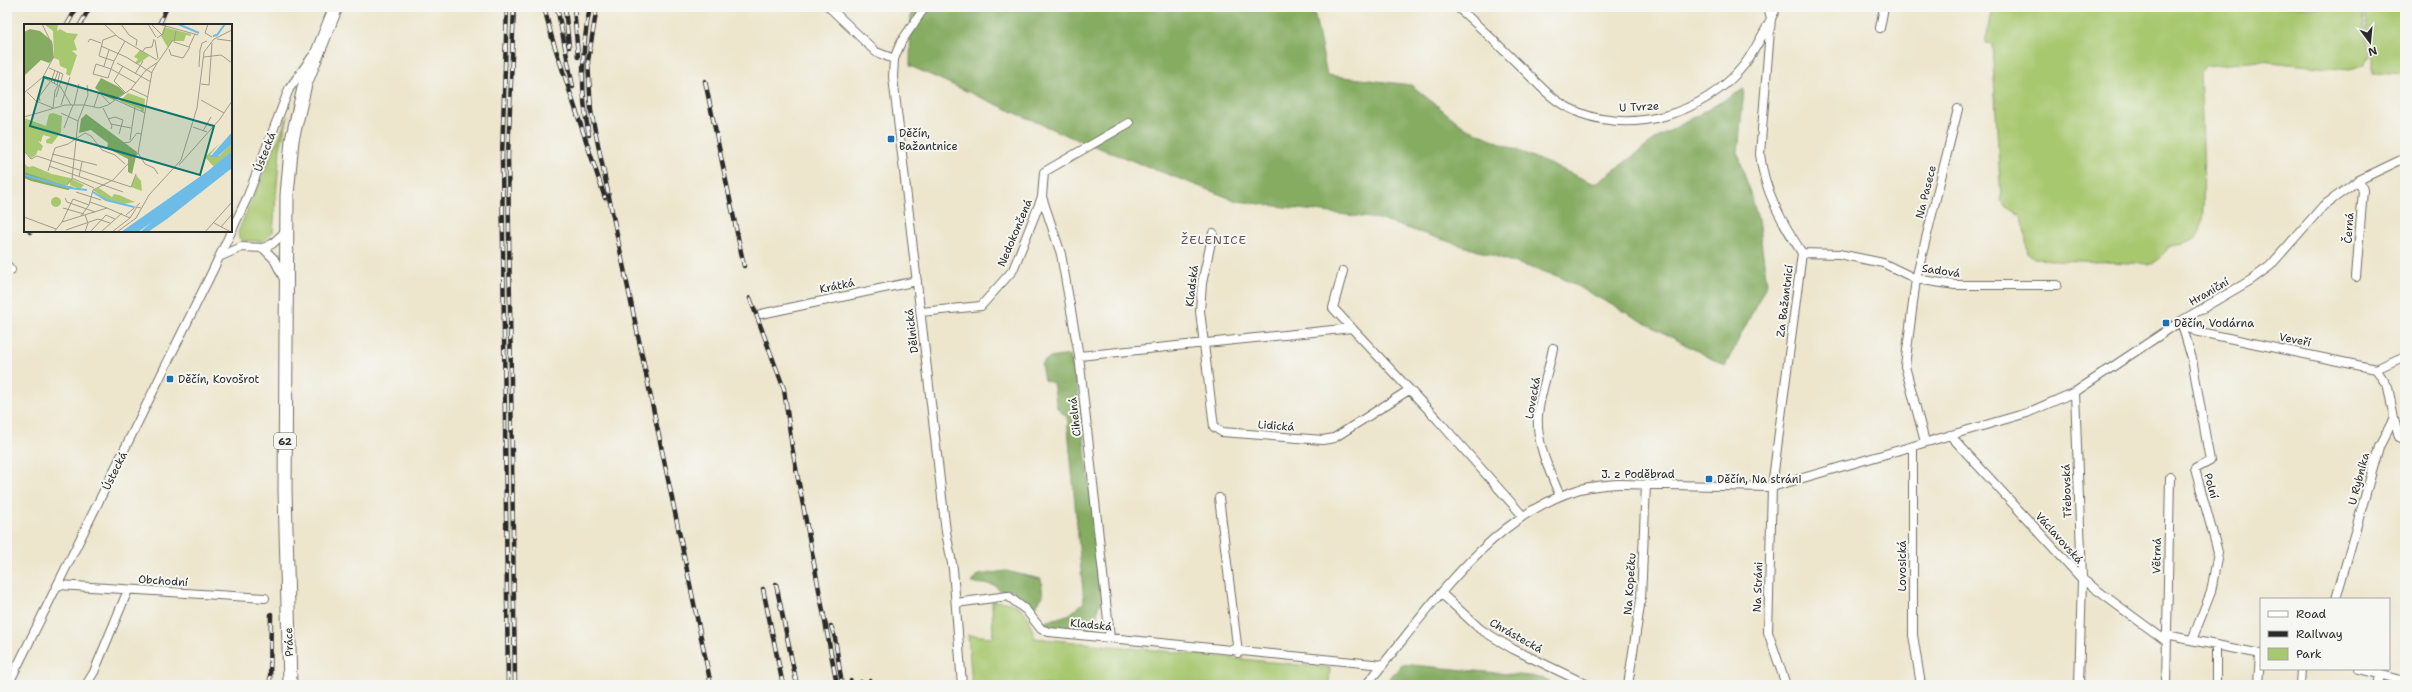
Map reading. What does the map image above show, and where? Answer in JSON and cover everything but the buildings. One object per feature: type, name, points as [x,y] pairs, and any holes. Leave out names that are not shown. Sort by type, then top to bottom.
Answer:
[{"type":"main road","name":"Ústecká","points":[[286,282],[286,231],[292,140],[305,84],[316,51],[336,7]]},
{"type":"main road","name":"Práce","points":[[286,282],[287,599],[290,685]]},
{"type":"street","points":[[829,7],[876,52],[894,59],[901,42],[925,7]]},
{"type":"street","name":"U Tvrze","points":[[1457,7],[1548,94],[1570,108],[1598,118],[1627,121],[1669,116],[1714,95],[1744,65],[1777,7]]},
{"type":"street","name":"Za Bažantnicí","points":[[1768,7],[1771,18],[1760,154],[1762,174],[1783,223],[1802,253],[1772,487]]},
{"type":"street","points":[[1880,28],[1884,7]]},
{"type":"street","name":"Ústecká","points":[[232,230],[247,198],[283,103],[290,89],[316,51]]},
{"type":"street","name":"Dělnická","points":[[894,59],[893,77],[956,603],[962,685]]},
{"type":"street","name":"Na Pasece","points":[[1916,279],[1958,109]]},
{"type":"street","name":"Nedokončená","points":[[921,312],[981,306],[1013,270],[1042,197],[1044,172],[1129,123]]},
{"type":"street","name":"Hraniční","points":[[1913,446],[2027,413],[2075,392],[2181,321],[2222,299],[2270,266],[2323,206],[2360,180],[2405,158]]},
{"type":"street","name":"Černá","points":[[2356,277],[2363,190],[2360,180]]},
{"type":"street","name":"Cihelná","points":[[1042,197],[1061,254],[1079,356],[1110,638]]},
{"type":"street","points":[[220,256],[228,251],[242,247],[263,248],[272,244],[286,231]]},
{"type":"street","name":"Ústecká","points":[[8,685],[59,585],[231,232]]},
{"type":"street","name":"Kladská","points":[[1203,343],[1200,311],[1202,283],[1212,233]]},
{"type":"street","points":[[263,248],[274,259],[286,282]]},
{"type":"street","name":"Sadová","points":[[1802,253],[1839,254],[1883,263],[1916,279],[1955,285],[2057,285]]},
{"type":"street","points":[[1343,271],[1333,308],[1523,516]]},
{"type":"street","points":[[1916,279],[1905,366],[1925,442]]},
{"type":"street","name":"Krátká","points":[[761,314],[917,281]]},
{"type":"street","name":"Veveří","points":[[2181,321],[2195,331],[2376,369]]},
{"type":"street","name":"Polní","points":[[2181,321],[2192,359],[2210,461],[2195,469],[2218,552],[2211,592],[2192,640]]},
{"type":"street","points":[[1079,356],[1352,328]]},
{"type":"street","name":"Lidická","points":[[1203,343],[1214,427],[1222,432],[1323,440],[1334,438],[1409,390]]},
{"type":"street","name":"Lovecká","points":[[1554,348],[1538,415],[1540,440],[1544,457],[1560,496]]},
{"type":"street","points":[[2405,356],[2376,369],[2388,387],[2399,437],[2405,440]]},
{"type":"street","name":"Třebovská","points":[[2075,392],[2082,579],[2079,685]]},
{"type":"street","name":"U Rybníka","points":[[2336,598],[2379,447],[2394,418]]},
{"type":"street","name":"Václavovská","points":[[1950,435],[2082,579],[2166,638],[2192,640],[2260,654]]},
{"type":"street","name":"J. z Poděbrad","points":[[1366,685],[1467,565],[1523,516],[1560,496],[1595,486],[1646,484],[1772,487],[1913,446]]},
{"type":"street","name":"Lovosická","points":[[1913,446],[1913,635],[1922,685]]},
{"type":"street","name":"Větrná","points":[[2166,685],[2170,477]]},
{"type":"street","name":"Na Kopečku","points":[[1628,685],[1641,599],[1646,484]]},
{"type":"street","name":"Na Stráni","points":[[1772,487],[1768,632],[1786,685]]},
{"type":"street","points":[[1219,498],[1238,652]]},
{"type":"street","name":"Obchodní","points":[[59,585],[265,598]]},
{"type":"street","points":[[86,685],[94,672],[128,590]]},
{"type":"street","name":"Chrástecká","points":[[1442,594],[1480,629],[1513,649],[1588,685]]},
{"type":"street","name":"Kladská","points":[[956,603],[1008,596],[1026,610],[1041,629],[1049,632],[1238,652],[1383,665]]},
{"type":"street","points":[[2216,645],[2216,685]]},
{"type":"street","points":[[2258,685],[2260,654]]},
{"type":"street","points":[[2300,685],[2301,670]]},
{"type":"street","points":[[2362,670],[2405,681]]},
{"type":"street","points":[[2378,685],[2380,675]]},
{"type":"green space","points":[[911,7],[1281,7],[1314,11],[1327,75],[1411,85],[1464,127],[1595,184],[1659,137],[1744,89],[1738,153],[1758,219],[1767,284],[1725,366],[1560,277],[1378,219],[1237,201],[1063,134],[910,66]]},
{"type":"green space","points":[[1992,7],[2361,7],[2370,56],[2363,66],[2349,70],[2260,61],[2205,66],[2200,73],[2204,182],[2203,205],[2202,223],[2196,237],[2193,240],[2169,246],[2162,257],[2152,264],[2034,259],[2028,254],[2022,216],[2006,207],[2001,200],[1992,44],[1985,43]]},
{"type":"green space","points":[[2363,7],[2405,7],[2405,75],[2373,73],[2373,57]]},
{"type":"green space","points":[[288,116],[280,149],[273,232],[264,241],[243,241],[239,238],[238,232]]},
{"type":"green space","points":[[1070,355],[1077,384],[1103,594],[1101,604],[1098,606],[1096,633],[1045,627],[1045,622],[1070,614],[1084,602],[1067,417],[1057,408],[1053,383],[1044,380],[1041,364],[1049,358]]},
{"type":"green space","points":[[1006,571],[1041,579],[1043,596],[1033,610],[1011,590],[1001,592],[994,585],[972,583],[978,575]]},
{"type":"green space","points":[[992,601],[1011,603],[1022,609],[1029,620],[1035,638],[1330,668],[1329,685],[972,685],[968,635],[993,637]]},
{"type":"green space","points":[[1402,664],[1539,677],[1555,685],[1384,685]]},
{"type":"railway","points":[[68,24],[77,7]]},
{"type":"railway","points":[[81,24],[90,7]]},
{"type":"railway","points":[[159,24],[167,7]]},
{"type":"railway","points":[[507,7],[502,156],[508,685]]},
{"type":"railway","points":[[514,7],[508,156],[515,685]]},
{"type":"railway","points":[[544,7],[552,38],[605,198]]},
{"type":"railway","points":[[557,7],[573,87]]},
{"type":"railway","points":[[565,7],[569,47]]},
{"type":"railway","points":[[574,7],[578,57]]},
{"type":"railway","points":[[589,135],[584,103],[583,55],[590,7]]},
{"type":"railway","points":[[597,7],[588,61],[591,111],[711,685]]},
{"type":"railway","points":[[705,81],[744,266]]},
{"type":"railway","points":[[750,298],[784,389],[792,447],[837,685]]},
{"type":"railway","points":[[776,584],[797,685]]},
{"type":"railway","points":[[763,589],[783,685]]},
{"type":"railway","points":[[270,685],[271,614]]},
{"type":"railway","points":[[831,626],[835,638],[842,685]]},
{"type":"railway","points":[[851,681],[852,685]]},
{"type":"railway","points":[[870,681],[871,685]]},
{"type":"place","name":"Děčín, Bažantnice","points":[[891,139]]},
{"type":"place","name":"Děčín, Vodárna","points":[[2166,323]]},
{"type":"place","name":"Děčín, Kovošrot","points":[[170,379]]},
{"type":"place","name":"Děčín, Na stráni","points":[[1709,479]]},
{"type":"district","name":"ŽELENICE","points":[[1214,240]]}]
